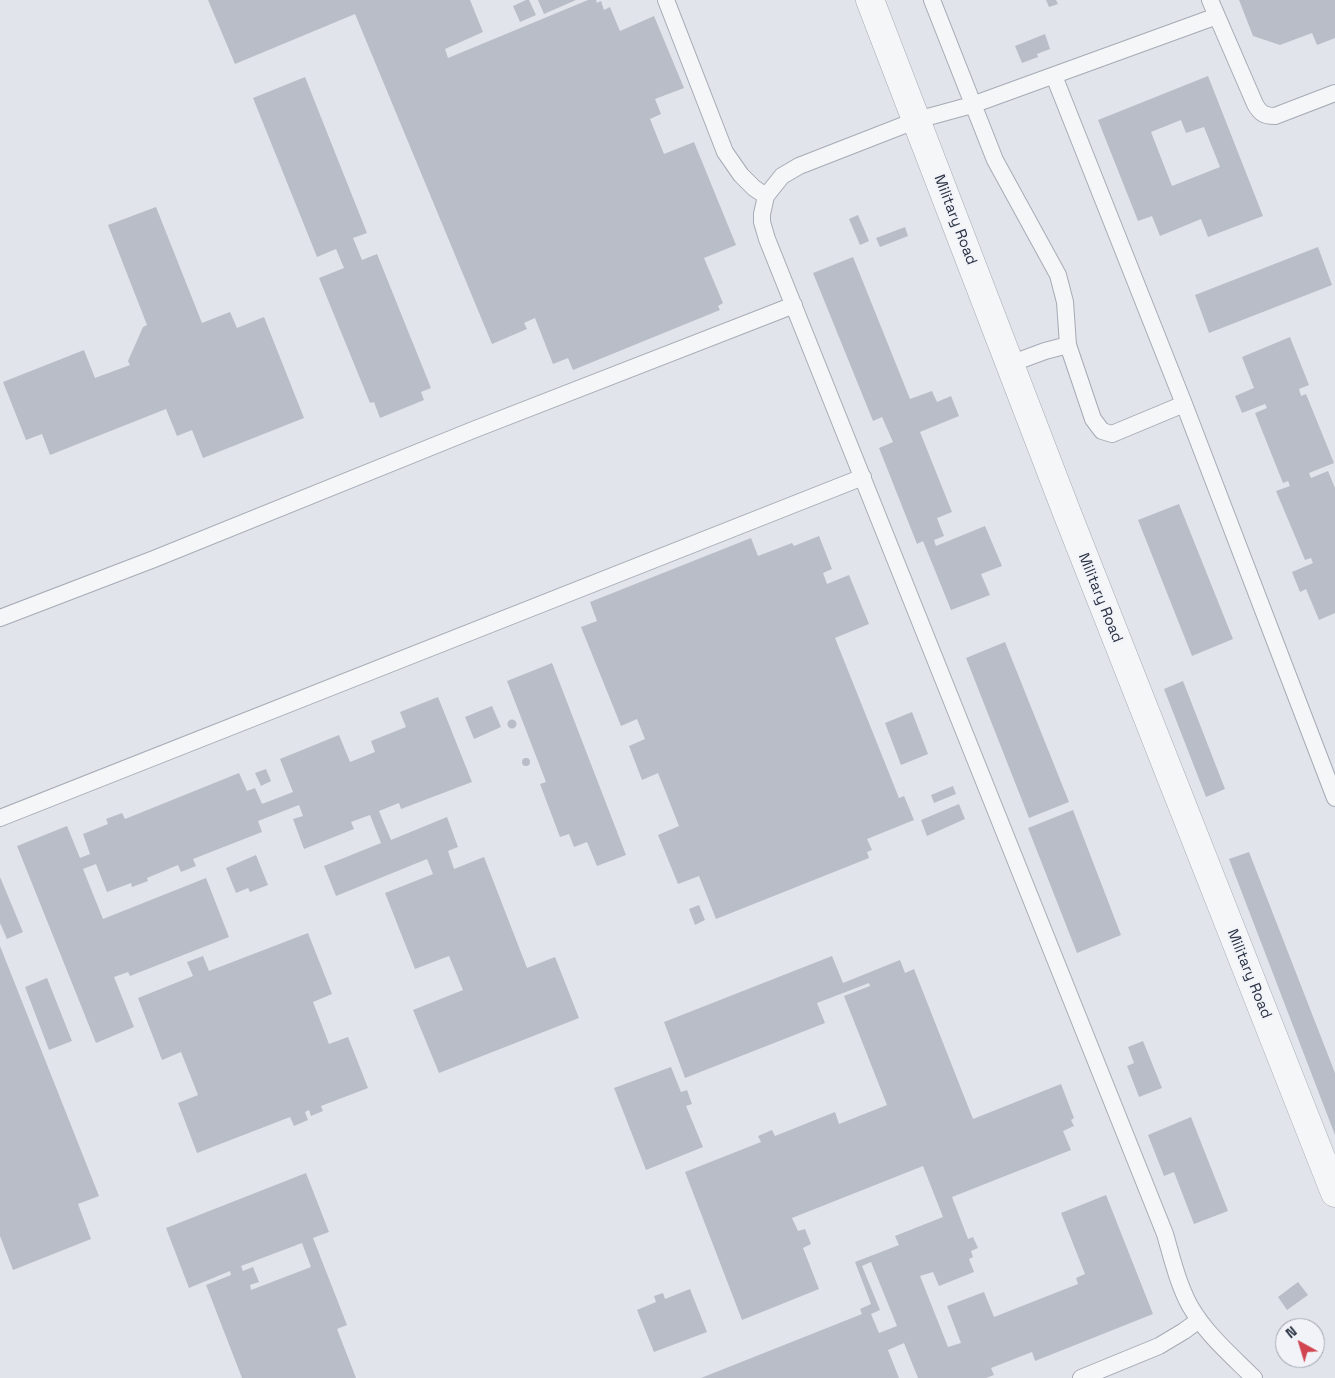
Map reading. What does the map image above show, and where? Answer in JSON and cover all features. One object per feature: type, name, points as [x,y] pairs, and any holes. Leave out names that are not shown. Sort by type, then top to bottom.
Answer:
[{"type":"street","name":"Military Road","points":[[870,0],[1067,513],[1335,1193]]},
{"type":"lane","points":[[666,0],[725,152],[741,175],[754,188],[766,196]]},
{"type":"lane","points":[[932,0],[972,105],[1003,176],[1058,275],[1064,296],[1068,345],[1093,419],[1102,431],[1112,434],[1184,404]]},
{"type":"lane","points":[[1210,0],[1255,104],[1264,115],[1274,116],[1282,114],[1335,93]]},
{"type":"lane","points":[[1217,16],[972,105],[916,120],[799,166],[776,181],[766,196],[762,222],[767,239],[1161,1225],[1183,1292],[1199,1320],[1254,1378]]},
{"type":"lane","points":[[1054,76],[1184,404],[1335,798]]},
{"type":"lane","points":[[0,618],[794,305]]},
{"type":"lane","points":[[1010,364],[1068,345]]},
{"type":"lane","points":[[0,818],[863,477]]},
{"type":"lane","points":[[1081,1378],[1159,1346],[1199,1320]]},
{"type":"building","points":[[208,0],[470,0],[483,32],[445,49],[448,58],[588,0],[596,0],[597,3],[601,1],[604,10],[610,7],[620,31],[654,16],[684,88],[655,99],[661,114],[650,119],[664,154],[694,142],[736,245],[704,258],[723,303],[718,306],[720,310],[573,370],[568,358],[553,364],[535,318],[524,323],[527,329],[492,344],[355,14],[235,64]]},
{"type":"building","points":[[529,0],[536,15],[520,22],[513,6]]},
{"type":"building","points":[[538,0],[576,0],[544,14]]},
{"type":"building","points":[[1046,0],[1056,0],[1058,4],[1049,7]]},
{"type":"building","points":[[1239,0],[1335,0],[1335,38],[1317,45],[1312,33],[1280,45],[1253,36]]},
{"type":"building","points":[[1045,34],[1050,49],[1037,54],[1038,57],[1022,63],[1015,46]]},
{"type":"building","points":[[1208,76],[1263,216],[1208,237],[1201,219],[1160,236],[1152,216],[1138,221],[1098,120]],"holes":[[[1181,120],[1186,133],[1204,127],[1220,167],[1172,186],[1151,132]]]},
{"type":"building","points":[[305,77],[367,233],[353,238],[362,260],[377,254],[431,388],[421,392],[424,400],[380,418],[374,402],[370,403],[319,278],[344,268],[336,249],[317,257],[253,98]]},
{"type":"building","points":[[156,207],[202,323],[230,312],[237,328],[264,317],[304,418],[203,458],[192,430],[177,436],[166,409],[50,455],[42,434],[26,440],[3,382],[84,350],[95,378],[130,365],[128,361],[143,327],[147,325],[108,225]]},
{"type":"building","points":[[858,215],[869,241],[860,245],[849,219]]},
{"type":"building","points":[[905,227],[908,236],[880,247],[876,238]]},
{"type":"building","points":[[1318,247],[1332,285],[1209,333],[1195,295]]},
{"type":"building","points":[[853,257],[910,399],[932,391],[937,402],[951,396],[959,416],[920,432],[952,512],[937,518],[944,536],[934,540],[936,546],[985,526],[1002,566],[981,574],[990,595],[951,610],[923,541],[917,544],[879,448],[893,442],[882,417],[873,421],[813,273]]},
{"type":"building","points":[[1290,337],[1309,385],[1299,389],[1301,396],[1306,394],[1334,463],[1309,473],[1311,478],[1328,471],[1335,488],[1335,613],[1319,620],[1306,589],[1300,592],[1292,572],[1313,563],[1311,558],[1305,560],[1276,491],[1290,486],[1288,481],[1283,483],[1255,413],[1267,408],[1265,404],[1242,413],[1235,396],[1254,388],[1242,357]]},
{"type":"building","points":[[1179,504],[1233,639],[1192,656],[1138,520]]},
{"type":"building","points":[[819,536],[832,569],[823,573],[827,584],[849,575],[869,624],[835,638],[899,798],[904,796],[914,820],[867,839],[872,850],[867,852],[869,858],[716,919],[699,876],[678,884],[658,835],[679,826],[658,773],[642,780],[629,746],[645,739],[637,719],[621,726],[581,627],[597,621],[590,602],[751,538],[758,556],[792,543],[794,546]]},
{"type":"building","points":[[1005,642],[1069,802],[1029,818],[966,658]]},
{"type":"building","points":[[552,663],[626,855],[597,866],[587,842],[574,847],[569,834],[560,837],[540,784],[546,782],[507,681]]},
{"type":"building","points":[[1183,681],[1225,789],[1206,797],[1164,689]]},
{"type":"building","points":[[438,697],[472,782],[401,809],[399,803],[379,811],[391,840],[447,817],[458,847],[448,851],[454,869],[484,857],[527,968],[555,957],[579,1018],[439,1073],[413,1010],[463,990],[449,956],[415,969],[385,893],[433,874],[427,859],[336,896],[324,866],[381,843],[370,815],[351,822],[354,829],[304,849],[293,819],[303,816],[299,805],[258,821],[262,832],[193,859],[196,866],[181,872],[178,865],[147,878],[148,881],[132,887],[131,883],[107,892],[96,864],[83,869],[103,919],[206,878],[229,937],[130,976],[128,972],[114,977],[134,1027],[96,1043],[17,846],[67,826],[80,858],[90,854],[83,834],[108,824],[106,819],[122,813],[125,819],[239,773],[247,791],[255,788],[262,804],[293,792],[280,759],[339,735],[350,762],[375,752],[371,741],[406,727],[400,712]]},
{"type":"building","points":[[492,706],[501,727],[474,739],[465,717]]},
{"type":"building","points":[[912,712],[928,754],[901,765],[885,723]]},
{"type":"building","points":[[512,720],[516,724],[512,728],[508,724]]},
{"type":"building","points":[[526,758],[530,762],[526,766],[522,762]]},
{"type":"building","points":[[266,769],[271,781],[261,786],[255,773]]},
{"type":"building","points":[[953,786],[956,794],[934,803],[931,795]]},
{"type":"building","points":[[959,804],[965,819],[927,836],[921,820]]},
{"type":"building","points":[[1073,810],[1121,935],[1077,953],[1028,828]]},
{"type":"building","points":[[1249,852],[1335,1073],[1335,1135],[1229,859]]},
{"type":"building","points":[[256,855],[268,885],[250,892],[248,888],[236,893],[226,868]]},
{"type":"building","points":[[0,877],[23,932],[7,939],[0,923]]},
{"type":"building","points":[[699,905],[705,920],[695,925],[689,909]]},
{"type":"building","points":[[308,933],[332,994],[313,1002],[329,1044],[348,1037],[368,1088],[321,1106],[323,1111],[311,1116],[309,1110],[305,1112],[308,1120],[294,1126],[290,1117],[197,1153],[178,1103],[198,1095],[181,1052],[162,1060],[138,998],[193,976],[187,962],[203,956],[209,971]]},
{"type":"building","points":[[0,946],[99,1196],[78,1204],[91,1239],[13,1270],[0,1236]]},
{"type":"building","points":[[832,956],[843,983],[900,960],[905,973],[914,969],[973,1119],[1061,1084],[1074,1118],[1071,1120],[1074,1126],[1063,1131],[1071,1150],[952,1197],[968,1239],[973,1237],[978,1248],[971,1251],[973,1257],[969,1259],[974,1272],[939,1286],[933,1272],[920,1276],[948,1347],[961,1343],[947,1306],[984,1292],[994,1317],[1078,1284],[1076,1278],[1085,1274],[1061,1213],[1106,1195],[1153,1314],[1035,1361],[1032,1352],[991,1368],[994,1375],[986,1378],[918,1378],[904,1343],[888,1350],[899,1378],[701,1378],[862,1314],[860,1309],[871,1304],[855,1262],[899,1245],[895,1236],[943,1217],[923,1166],[792,1218],[798,1231],[805,1229],[811,1244],[803,1248],[819,1289],[742,1320],[685,1172],[761,1142],[758,1136],[772,1130],[775,1136],[835,1112],[839,1124],[887,1105],[844,996],[870,986],[869,983],[817,1003],[825,1023],[685,1078],[664,1022]],"holes":[[[871,1262],[897,1326],[879,1333],[871,1314],[880,1310],[862,1266]]]},
{"type":"building","points":[[47,978],[72,1041],[49,1050],[25,987]]},
{"type":"building","points":[[1143,1041],[1162,1088],[1139,1097],[1127,1066],[1134,1063],[1128,1047]]},
{"type":"building","points":[[671,1067],[681,1092],[687,1090],[692,1104],[686,1106],[703,1147],[646,1170],[614,1088]]},
{"type":"building","points":[[1191,1117],[1228,1211],[1194,1224],[1174,1172],[1164,1176],[1148,1135]]},
{"type":"building","points":[[306,1173],[329,1232],[313,1238],[347,1325],[337,1329],[356,1378],[242,1378],[206,1285],[231,1275],[230,1271],[189,1288],[166,1228]],"holes":[[[302,1243],[311,1267],[251,1290],[250,1285],[259,1282],[253,1267],[243,1271],[241,1266]]]},
{"type":"building","points":[[1298,1282],[1308,1295],[1287,1310],[1278,1297]]},
{"type":"building","points":[[690,1289],[707,1332],[654,1352],[637,1310],[656,1302],[654,1296],[663,1293],[665,1299]]}]
